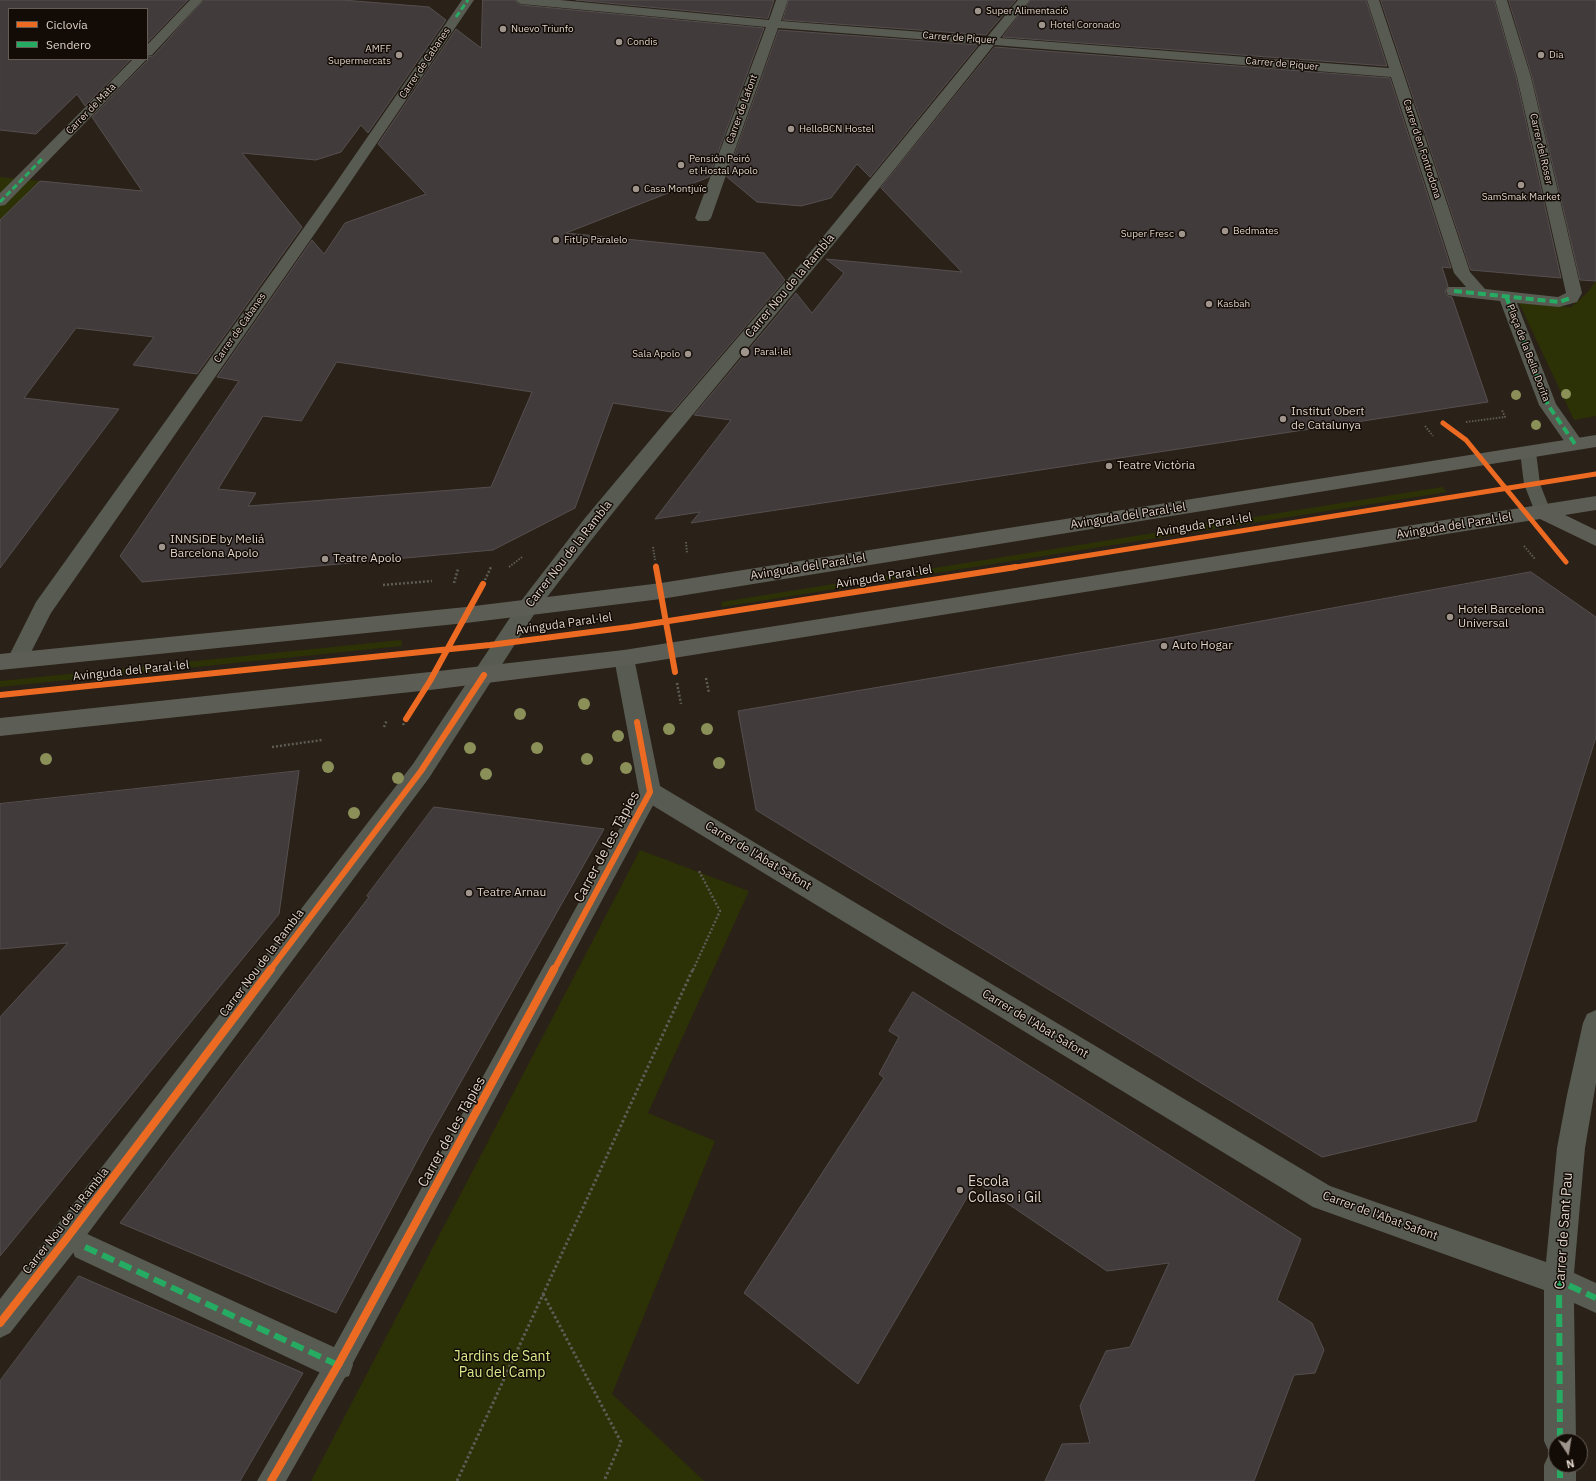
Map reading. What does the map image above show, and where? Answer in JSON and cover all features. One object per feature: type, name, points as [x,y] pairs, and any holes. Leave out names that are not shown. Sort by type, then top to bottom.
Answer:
[{"type":"main road","name":"Avinguda del Paral·lel","points":[[9,661],[466,615],[660,591],[1596,441]]},
{"type":"main road","name":"Avinguda del Paral·lel","points":[[0,727],[430,681],[624,658],[1596,503]]},
{"type":"main road","points":[[1543,512],[1596,539]]},
{"type":"street","points":[[148,51],[197,0]]},
{"type":"street","name":"Carrer de Cabanes","points":[[9,661],[43,608],[338,190],[468,0]]},
{"type":"street","name":"Carrer de Piquer","points":[[521,0],[773,24],[1397,73]]},
{"type":"street","name":"Carrer de Lafont","points":[[703,218],[782,0]]},
{"type":"street","name":"Carrer Nou de la Rambla","points":[[0,1323],[67,1238],[421,771],[528,607],[601,512],[805,269],[1024,0]]},
{"type":"street","name":"Carrer d'en Fontrodona","points":[[1373,0],[1462,273],[1480,294]]},
{"type":"street","name":"Carrer del Roser","points":[[1500,0],[1524,77],[1574,292],[1571,298]]},
{"type":"street","name":"Carrer de Mata","points":[[0,202],[139,60]]},
{"type":"street","points":[[1454,291],[1506,296]]},
{"type":"street","name":"Plaça de la Bella Dorita","points":[[1571,298],[1559,302],[1506,296],[1548,405],[1575,444]]},
{"type":"street","points":[[624,658],[650,792]]},
{"type":"street","name":"Carrer de l'Abat Safont","points":[[650,792],[1323,1197],[1559,1281],[1596,1298]]},
{"type":"street","name":"Carrer de Sant Pau","points":[[1560,1433],[1559,1281],[1571,1148],[1588,1096],[1596,1023]]},
{"type":"street","points":[[85,1247],[338,1365]]},
{"type":"lane","points":[[1528,452],[1532,484],[1543,512]]},
{"type":"lane","name":"Carrer de les Tàpies","points":[[271,1481],[338,1365],[650,792]]},
{"type":"path","points":[[1466,422],[1505,417],[1502,410]]},
{"type":"path","points":[[686,542],[688,560]]},
{"type":"path","points":[[653,547],[660,591]]},
{"type":"path","points":[[509,567],[522,557]]},
{"type":"path","points":[[466,615],[491,567]]},
{"type":"path","points":[[452,587],[458,569]]},
{"type":"path","points":[[384,585],[432,581]]},
{"type":"path","points":[[671,650],[681,704]]},
{"type":"path","points":[[705,674],[708,693]]},
{"type":"path","points":[[404,722],[430,681]]},
{"type":"path","points":[[384,727],[388,720]]},
{"type":"path","points":[[272,746],[322,740]]},
{"type":"path","points":[[457,1481],[542,1293],[720,911],[699,872]]},
{"type":"path","points":[[542,1293],[621,1442],[604,1481]]},
{"type":"green space","points":[[0,177],[40,181],[0,220]]},
{"type":"green space","points":[[1596,281],[1596,416],[1574,420],[1519,303],[1571,307],[1587,293]]},
{"type":"green space","points":[[1442,487],[1447,492],[722,607],[721,602]]},
{"type":"green space","points":[[401,640],[402,646],[0,687],[0,681]]},
{"type":"green space","name":"Jardins de Sant Pau del Camp","points":[[640,850],[749,891],[648,1113],[715,1141],[612,1394],[704,1481],[311,1481]]},
{"type":"building","points":[[0,0],[188,0],[148,42],[148,8],[8,8],[8,60],[130,60],[85,106],[77,94],[36,134],[0,130]]},
{"type":"building","points":[[204,0],[343,0],[429,7],[446,20],[368,133],[361,125],[341,152],[316,160],[242,153],[302,227],[197,374],[133,365],[154,337],[76,328],[24,398],[119,409],[0,568],[0,220],[40,181],[142,191],[92,117],[148,60],[148,57],[153,56]]},
{"type":"building","points":[[483,0],[514,0],[521,5],[764,28],[709,177],[566,233],[764,253],[785,280],[672,412],[613,403],[575,508],[493,550],[142,582],[120,556],[239,381],[217,377],[312,240],[324,254],[345,223],[426,194],[378,144],[456,29],[481,48]],"holes":[[[337,362],[532,392],[491,487],[248,506],[256,493],[218,489],[263,416],[301,421]]]},
{"type":"building","points":[[576,0],[774,0],[768,18]]},
{"type":"building","points":[[789,0],[1016,0],[986,35],[783,20]]},
{"type":"building","points":[[1031,0],[1366,0],[1387,66],[1003,37]]},
{"type":"building","points":[[1381,0],[1494,0],[1516,77],[1561,278],[1471,270]]},
{"type":"building","points":[[1509,0],[1596,0],[1596,281],[1580,280],[1532,77]]},
{"type":"building","points":[[779,30],[978,45],[870,177],[857,164],[831,198],[801,206],[757,202],[727,177]]},
{"type":"building","points":[[995,47],[1390,78],[1451,268],[1442,267],[1448,286],[1445,292],[1448,296],[1452,297],[1488,402],[691,523],[700,512],[655,519],[731,420],[694,415],[796,293],[812,313],[844,273],[826,259],[962,272],[881,188]]},
{"type":"building","points":[[1531,572],[1596,617],[1596,737],[1476,1121],[1322,1157],[756,810],[738,711],[1174,637]]},
{"type":"building","points":[[299,771],[279,914],[0,1256],[0,1017],[68,943],[0,949],[0,804]]},
{"type":"building","points":[[434,807],[604,829],[428,1140],[336,1313],[120,1223],[369,897],[367,896]]},
{"type":"building","points":[[913,992],[1301,1239],[1277,1300],[1312,1323],[1324,1350],[1315,1373],[1294,1375],[1254,1481],[1045,1481],[1062,1444],[1090,1443],[1080,1406],[1106,1351],[1130,1347],[1169,1263],[1107,1271],[976,1182],[858,1384],[744,1293],[884,1078],[879,1074],[899,1037],[889,1031]]},
{"type":"building","points":[[79,1276],[303,1373],[240,1481],[0,1481],[0,1381]]},
{"type":"marked path","points":[[456,17],[468,0]]},
{"type":"marked path","points":[[0,202],[43,158]]},
{"type":"marked path","points":[[1454,291],[1559,302],[1571,298]]},
{"type":"marked path","points":[[1506,296],[1548,405],[1575,444]]},
{"type":"marked path","points":[[85,1247],[338,1365]]},
{"type":"marked path","points":[[1560,1433],[1559,1281],[1596,1298]]},
{"type":"marked path","points":[[1560,1473],[1560,1481]]},
{"type":"cycle path","points":[[1443,423],[1466,440],[1566,562]]},
{"type":"cycle path","name":"Avinguda Paral·lel","points":[[0,695],[490,645],[630,627],[1596,474]]},
{"type":"cycle path","points":[[656,566],[675,672]]},
{"type":"cycle path","points":[[406,719],[430,681],[483,584]]},
{"type":"cycle path","points":[[0,1323],[67,1238],[421,771],[484,675]]},
{"type":"cycle path","points":[[271,1481],[338,1365],[650,792],[637,722]]},
{"type":"place","name":"Super Alimentació","points":[[978,11]]},
{"type":"place","name":"Hotel Coronado","points":[[1042,25]]},
{"type":"place","name":"Nuevo Triunfo","points":[[503,29]]},
{"type":"place","name":"Condis","points":[[619,42]]},
{"type":"place","name":"AMFF Supermercats","points":[[399,55]]},
{"type":"place","name":"Dia","points":[[1541,55]]},
{"type":"place","name":"HelloBCN Hostel","points":[[791,129]]},
{"type":"place","name":"Pensión Peiró et Hostal Apolo","points":[[681,165]]},
{"type":"place","name":"SamSmak Market","points":[[1521,185]]},
{"type":"place","name":"Casa Montjuïc","points":[[636,189]]},
{"type":"place","name":"Bedmates","points":[[1225,231]]},
{"type":"place","name":"Super Fresc","points":[[1182,234]]},
{"type":"place","name":"FitUp Paralelo","points":[[556,240]]},
{"type":"place","name":"Kasbah","points":[[1209,304]]},
{"type":"place","name":"Paral·lel","points":[[745,352]]},
{"type":"place","name":"Sala Apolo","points":[[688,354]]},
{"type":"place","name":"Institut Obert de Catalunya","points":[[1283,419]]},
{"type":"place","name":"Teatre Victòria","points":[[1109,466]]},
{"type":"place","name":"INNSiDE by Meliá Barcelona Apolo","points":[[162,547]]},
{"type":"place","name":"Teatre Apolo","points":[[325,559]]},
{"type":"place","name":"Hotel Barcelona Universal","points":[[1450,617]]},
{"type":"place","name":"Auto Hogar","points":[[1164,646]]},
{"type":"place","name":"Teatre Arnau","points":[[469,893]]},
{"type":"place","name":"Escola Collaso i Gil","points":[[960,1190]]}]
